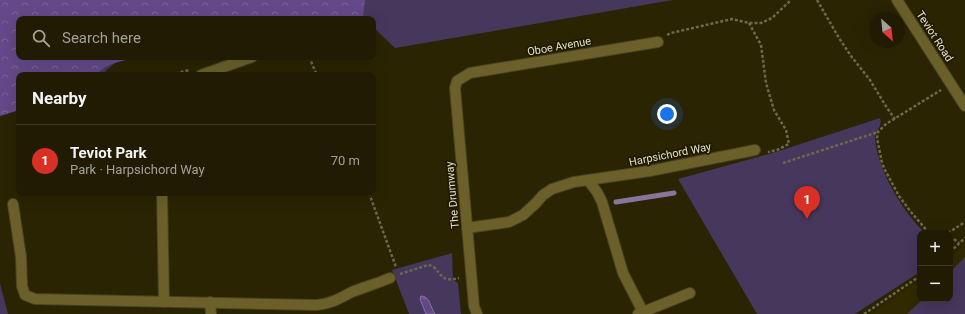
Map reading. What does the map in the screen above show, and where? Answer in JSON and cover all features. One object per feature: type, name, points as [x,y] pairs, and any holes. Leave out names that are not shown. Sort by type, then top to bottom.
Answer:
[{"type":"street","name":"Teviot Road","points":[[898,0],[965,106]]},
{"type":"street","name":"Oboe Avenue","points":[[464,77],[470,73],[653,43]]},
{"type":"street","points":[[210,72],[244,60]]},
{"type":"street","name":"The Drumway","points":[[464,77],[457,81],[455,88],[474,306],[477,314]]},
{"type":"street","name":"Harpsichord Way","points":[[467,228],[509,222],[523,215],[543,195],[552,189],[574,182],[650,171],[755,150]]},
{"type":"street","points":[[588,180],[602,202],[623,273],[640,313],[690,293]]},
{"type":"street","points":[[162,196],[164,302]]},
{"type":"street","points":[[13,204],[22,286],[25,295],[35,299],[317,305],[336,301],[352,292],[394,276]]},
{"type":"street","points":[[210,302],[211,314]]},
{"type":"path","points":[[653,43],[671,33],[732,19],[749,23],[761,23],[772,18],[791,0]]},
{"type":"path","points":[[817,0],[839,38],[870,80],[895,119]]},
{"type":"path","points":[[749,23],[762,45],[768,90],[774,110],[786,130],[790,145],[777,150],[762,153],[755,150]]},
{"type":"path","points":[[310,60],[316,72]]},
{"type":"path","points":[[783,163],[878,132],[886,124],[951,83]]},
{"type":"path","points":[[878,132],[882,163],[890,180],[910,212],[926,230]]},
{"type":"path","points":[[370,196],[394,276],[428,265],[433,266],[444,278],[450,281],[471,275]]},
{"type":"path","points":[[953,230],[965,222]]},
{"type":"path","points":[[953,238],[959,243]]},
{"type":"path","points":[[953,249],[965,238]]},
{"type":"path","points":[[864,314],[917,278]]},
{"type":"shaded area","points":[[0,0],[673,0],[395,48],[376,30],[376,16],[16,16],[16,60],[126,60],[115,63],[104,72],[16,72],[16,111],[0,116]]},
{"type":"shaded area","points":[[880,118],[880,126],[875,138],[881,163],[892,189],[900,202],[908,214],[922,230],[917,230],[917,274],[855,314],[757,314],[678,179],[779,151]]},
{"type":"shaded area","points":[[965,244],[965,314],[871,314],[917,281],[917,302],[953,302],[953,254]]},
{"type":"shaded area","points":[[452,253],[453,280],[458,283],[461,314],[435,314],[420,299],[426,314],[409,314],[392,270]]},
{"type":"shaded area","points":[[965,257],[965,314],[907,314],[920,302],[953,302],[953,269]]},
{"type":"shaded area","points":[[0,283],[8,314],[0,314]]},
{"type":"green space","points":[[0,0],[365,0],[363,16],[16,16],[16,60],[125,60],[110,65],[99,72],[16,72],[16,111],[0,116]]},
{"type":"water","points":[[421,296],[424,296],[428,300],[435,314],[426,314],[420,299]]},
{"type":"waterway","points":[[616,202],[674,193]]},
{"type":"place","name":"Teviot Park","points":[[807,219]]}]
